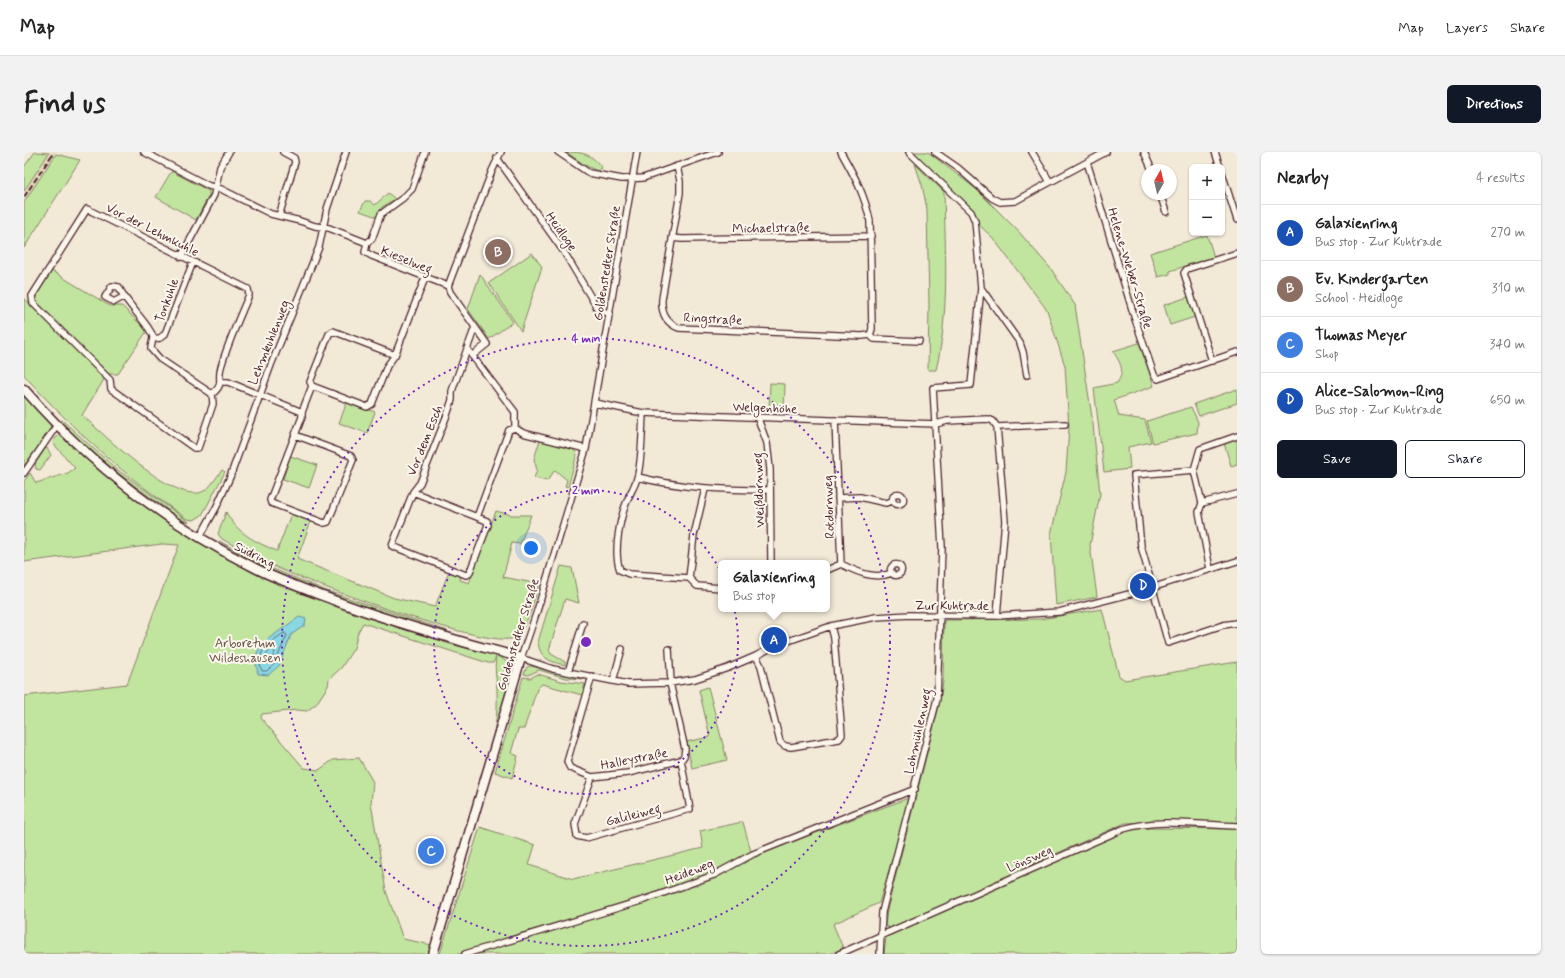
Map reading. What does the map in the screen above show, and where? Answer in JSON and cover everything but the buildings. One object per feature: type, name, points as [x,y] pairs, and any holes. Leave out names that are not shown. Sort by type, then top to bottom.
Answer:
[{"type":"main road","name":"Südring","points":[[24,389],[57,425],[127,487],[162,513],[200,537],[258,570],[337,602],[458,641],[521,658]]},
{"type":"main road","name":"Goldenstedter Straße","points":[[433,954],[521,658]]},
{"type":"street","name":"Kieselweg","points":[[144,152],[215,188],[221,189],[271,214],[342,232],[367,243],[365,252],[372,256],[448,286]]},
{"type":"street","points":[[181,257],[214,195],[220,167],[229,152]]},
{"type":"street","points":[[279,216],[295,162],[294,158],[283,152]]},
{"type":"street","name":"Lehmkuhlenweg","points":[[200,537],[217,506],[230,477],[259,396],[319,247],[329,201],[346,152]]},
{"type":"street","points":[[367,243],[372,239],[381,214],[403,198],[412,189],[426,152]]},
{"type":"street","points":[[472,356],[487,344],[450,292],[448,286],[497,158],[501,152]]},
{"type":"street","points":[[558,152],[589,173],[622,179],[643,178],[718,152]]},
{"type":"street","name":"Goldenstedter Straße","points":[[521,658],[537,611],[586,449],[637,152]]},
{"type":"street","points":[[841,152],[861,188],[867,204],[871,236],[872,329],[870,335]]},
{"type":"street","points":[[910,152],[971,212],[978,231],[982,288],[1020,343],[1027,375]]},
{"type":"street","points":[[935,152],[958,168],[992,198],[1000,202],[1015,201],[1106,152]]},
{"type":"street","points":[[1032,152],[1050,182]]},
{"type":"street","points":[[1144,152],[1149,164]]},
{"type":"street","points":[[1215,152],[1219,164]]},
{"type":"street","name":"Heidloge","points":[[497,158],[564,252],[599,311],[610,313]]},
{"type":"street","name":"Helene-Weber-Straße","points":[[1087,162],[1135,319],[1154,375],[1158,378],[1212,361]]},
{"type":"street","name":"Ringstraße","points":[[677,166],[680,181],[680,193],[662,307],[664,315],[672,326],[679,328],[862,336],[870,335],[874,339],[919,341]]},
{"type":"street","points":[[1225,182],[1237,220]]},
{"type":"street","points":[[1162,200],[1166,212]]},
{"type":"street","name":"Vor der Lehmkuhle","points":[[212,394],[213,404],[198,448],[194,448],[111,389],[110,380],[33,303],[32,296],[87,209],[248,289],[249,295],[220,368],[221,382]]},
{"type":"street","name":"Michaelstraße","points":[[672,238],[871,236]]},
{"type":"street","points":[[1237,253],[1187,269],[1184,272],[1212,361],[1237,352]]},
{"type":"street","name":"Tonkuhle","points":[[153,339],[160,338],[165,334],[193,262]]},
{"type":"street","points":[[312,386],[367,407],[372,404],[387,366],[395,355],[425,278]]},
{"type":"street","name":"Lohmühlenweg","points":[[880,954],[882,912],[915,789],[937,699],[942,547],[933,388],[972,385],[982,288]]},
{"type":"street","name":"Tonkuhle","points":[[123,297],[151,330],[153,339],[151,349],[160,359],[212,394]]},
{"type":"street","points":[[475,327],[467,349],[515,412],[515,428]]},
{"type":"street","points":[[295,435],[351,456],[352,460],[328,522],[324,523],[271,503],[270,500],[295,435],[302,417],[302,412],[312,386],[310,382],[328,334],[333,331],[395,355]]},
{"type":"street","name":"Vor dem Esch","points":[[467,349],[452,391],[452,400],[447,415],[420,483],[412,492],[476,517]]},
{"type":"street","points":[[212,394],[219,389],[221,382],[228,382],[259,396],[302,412]]},
{"type":"street","name":"Welgenhöhe","points":[[595,403],[643,413],[758,419],[936,424],[948,421],[988,420],[993,421],[997,426],[1065,424]]},
{"type":"street","points":[[643,413],[638,477],[627,502],[618,535],[617,563],[620,570],[629,574],[689,578],[697,586],[718,588]]},
{"type":"street","name":"Weißdornweg","points":[[758,419],[767,443],[770,469],[769,490],[771,560]]},
{"type":"street","name":"Rotdornweg","points":[[835,420],[841,564]]},
{"type":"street","points":[[24,473],[57,425]]},
{"type":"street","points":[[997,426],[1005,521],[997,616]]},
{"type":"street","points":[[515,428],[523,433],[586,449]]},
{"type":"street","points":[[412,492],[392,546],[466,575],[469,574],[488,525],[486,521],[476,517],[509,430],[515,428]]},
{"type":"street","points":[[1210,570],[1199,512],[1202,503],[1194,470],[1200,449],[1237,436]]},
{"type":"street","points":[[1194,470],[1134,475],[1141,546],[1152,587],[1168,643],[1223,625],[1237,624]]},
{"type":"street","points":[[638,477],[667,484],[705,489],[769,490]]},
{"type":"street","points":[[689,578],[694,535],[705,489]]},
{"type":"street","points":[[1202,503],[1237,494]]},
{"type":"street","points":[[838,498],[860,498],[886,503],[892,501]]},
{"type":"street","name":"Zur Kuhtrade","points":[[521,658],[568,672],[613,681],[633,684],[671,683],[696,679],[728,668],[756,656],[774,646],[831,626],[876,617],[910,615],[997,616],[1059,612],[1076,609],[1237,562]]},
{"type":"street","points":[[830,569],[841,564],[860,574],[886,576],[892,573]]},
{"type":"street","points":[[568,672],[583,622]]},
{"type":"street","points":[[756,656],[761,666],[780,742],[785,746],[791,747],[839,739],[842,735],[834,638],[831,626]]},
{"type":"street","points":[[613,681],[622,649]]},
{"type":"street","points":[[669,649],[671,683],[684,749],[684,756],[680,760]]},
{"type":"street","points":[[592,676],[567,762],[570,768],[592,777]]},
{"type":"street","name":"Halleystraße","points":[[592,777],[628,773],[680,760]]},
{"type":"street","name":"Galileiweg","points":[[592,777],[575,824],[577,836],[586,838],[687,812],[691,806],[680,760]]},
{"type":"street","name":"Heideweg","points":[[465,954],[644,900],[714,874],[755,853],[915,789]]},
{"type":"street","name":"Lönsweg","points":[[839,954],[1123,829],[1142,825],[1166,824],[1237,826]]},
{"type":"shaded area","points":[[49,152],[57,152],[24,202],[24,191]]},
{"type":"green space","points":[[35,152],[49,153],[24,191],[24,167]]},
{"type":"green space","points":[[566,152],[582,153],[587,155],[595,160],[602,168],[597,171]]},
{"type":"green space","points":[[913,152],[928,152],[976,189],[1019,232],[1051,269],[1075,305],[1093,424],[1100,494],[1090,545],[1097,597],[1056,605],[1051,534],[1066,472],[1069,428],[1065,366],[1047,310],[993,238],[979,225],[974,211]]},
{"type":"green space","points":[[56,154],[80,160],[24,248],[24,202]]},
{"type":"green space","points":[[915,164],[944,192],[946,281],[943,326],[936,370],[928,370],[929,304],[927,209],[922,185]]},
{"type":"green space","points":[[171,172],[209,191],[209,195],[196,220],[156,197]]},
{"type":"green space","points":[[388,193],[395,199],[382,207],[377,217],[360,211],[365,201],[370,201],[375,205]]},
{"type":"green space","points":[[1207,236],[1214,257],[1170,271],[1170,274],[1158,277],[1150,253]]},
{"type":"green space","points":[[532,253],[542,267],[521,331],[489,283]]},
{"type":"green space","points":[[52,271],[110,306],[122,306],[147,331],[118,374],[109,374],[35,301],[35,298]]},
{"type":"green space","points":[[480,274],[513,322],[489,339],[468,309]]},
{"type":"green space","points":[[1188,297],[1195,317],[1170,325],[1164,305]]},
{"type":"green space","points":[[24,298],[105,378],[82,415],[122,451],[159,478],[176,488],[192,493],[204,491],[222,470],[225,472],[202,515],[194,520],[187,519],[142,486],[81,434],[24,375]]},
{"type":"green space","points":[[1139,343],[1154,386],[1114,400],[1119,416],[1145,420],[1151,442],[1128,447],[1130,469],[1104,472],[1094,388],[1117,383],[1120,378],[1122,370],[1113,351]]},
{"type":"green space","points":[[770,383],[785,384],[784,411],[769,410]]},
{"type":"green space","points":[[1237,389],[1237,403],[1199,416],[1194,404]]},
{"type":"green space","points":[[24,393],[51,423],[50,430],[24,466]]},
{"type":"green space","points":[[347,402],[375,412],[367,433],[339,423]]},
{"type":"green space","points":[[1191,407],[1198,422],[1197,433],[1153,443],[1147,421]]},
{"type":"green space","points":[[62,420],[115,468],[189,522],[175,516],[136,487],[60,423]]},
{"type":"green space","name":"Arboretum Wildeshausen","points":[[59,435],[117,485],[160,517],[217,553],[282,584],[332,604],[441,639],[443,642],[497,656],[507,663],[510,668],[511,675],[492,749],[489,752],[496,715],[496,657],[493,663],[488,663],[363,623],[358,632],[354,648],[341,668],[329,679],[328,686],[316,704],[307,711],[297,710],[262,714],[261,718],[304,768],[319,770],[333,760],[359,758],[373,782],[371,803],[386,891],[403,939],[432,945],[429,954],[24,954],[24,696],[127,684],[179,545],[162,544],[24,562],[24,481],[30,473],[36,483],[68,473],[75,468],[52,442]]},
{"type":"green space","points":[[1237,439],[1237,464],[1231,466],[1224,443]]},
{"type":"green space","points":[[540,440],[573,449],[577,454],[568,487],[565,486],[567,480],[555,470],[547,481],[534,478],[537,470],[534,459]]},
{"type":"green space","points":[[47,448],[51,455],[40,470],[36,469],[35,464]]},
{"type":"green space","points":[[290,456],[317,465],[309,488],[283,479]]},
{"type":"green space","points":[[496,511],[511,515],[531,515],[520,544],[512,543],[503,577],[539,584],[526,622],[518,635],[514,638],[498,639],[472,634],[440,626],[366,602],[305,579],[254,557],[222,539],[218,534],[226,512],[236,526],[247,536],[277,551],[291,514],[311,521],[297,559],[394,598],[435,607],[449,571],[461,575],[460,580],[469,583]]},
{"type":"green space","points":[[219,541],[261,564],[327,591],[448,631],[439,631],[326,594],[259,565]]},
{"type":"green space","points":[[561,566],[572,568],[579,603],[565,599],[549,650],[551,654],[565,662],[565,665],[555,663],[547,659],[541,652],[538,642]]},
{"type":"green space","points":[[1102,609],[1119,676],[1125,680],[1237,662],[1237,823],[1125,823],[890,928],[885,926],[887,910],[938,710],[943,682],[944,620],[1040,619]]},
{"type":"green space","points":[[531,666],[566,675],[584,677],[585,679],[566,678],[539,670],[528,675],[524,674],[527,667]]},
{"type":"green space","points":[[538,674],[561,681],[585,684],[582,695],[542,684],[537,689],[524,729],[518,729],[511,753],[518,756],[512,778],[495,772],[523,677],[530,678]]},
{"type":"green space","points":[[708,687],[727,760],[692,768],[686,742],[710,737],[699,690]]},
{"type":"green space","points":[[911,797],[879,903],[833,924],[843,948],[830,954],[470,954],[644,901],[752,857]]},
{"type":"green space","points":[[743,822],[751,852],[714,872],[687,882],[460,954],[440,954],[480,827],[535,845],[529,865],[573,879],[703,848],[700,831]]},
{"type":"green space","points":[[1142,828],[1237,829],[1237,954],[884,954],[886,937],[1120,832]]},
{"type":"water","points":[[299,617],[306,619],[305,625],[291,635],[279,666],[268,675],[258,674],[255,658],[261,644]]},
{"type":"railway","points":[[24,197],[54,152]]},
{"type":"place","name":"Ev. Kindergarten","points":[[498,252]]},
{"type":"place","name":"Alice-Salomon-Ring","points":[[1143,586]]},
{"type":"place","name":"Galaxienring","points":[[774,640]]},
{"type":"place","name":"Thomas Meyer","points":[[431,851]]}]
